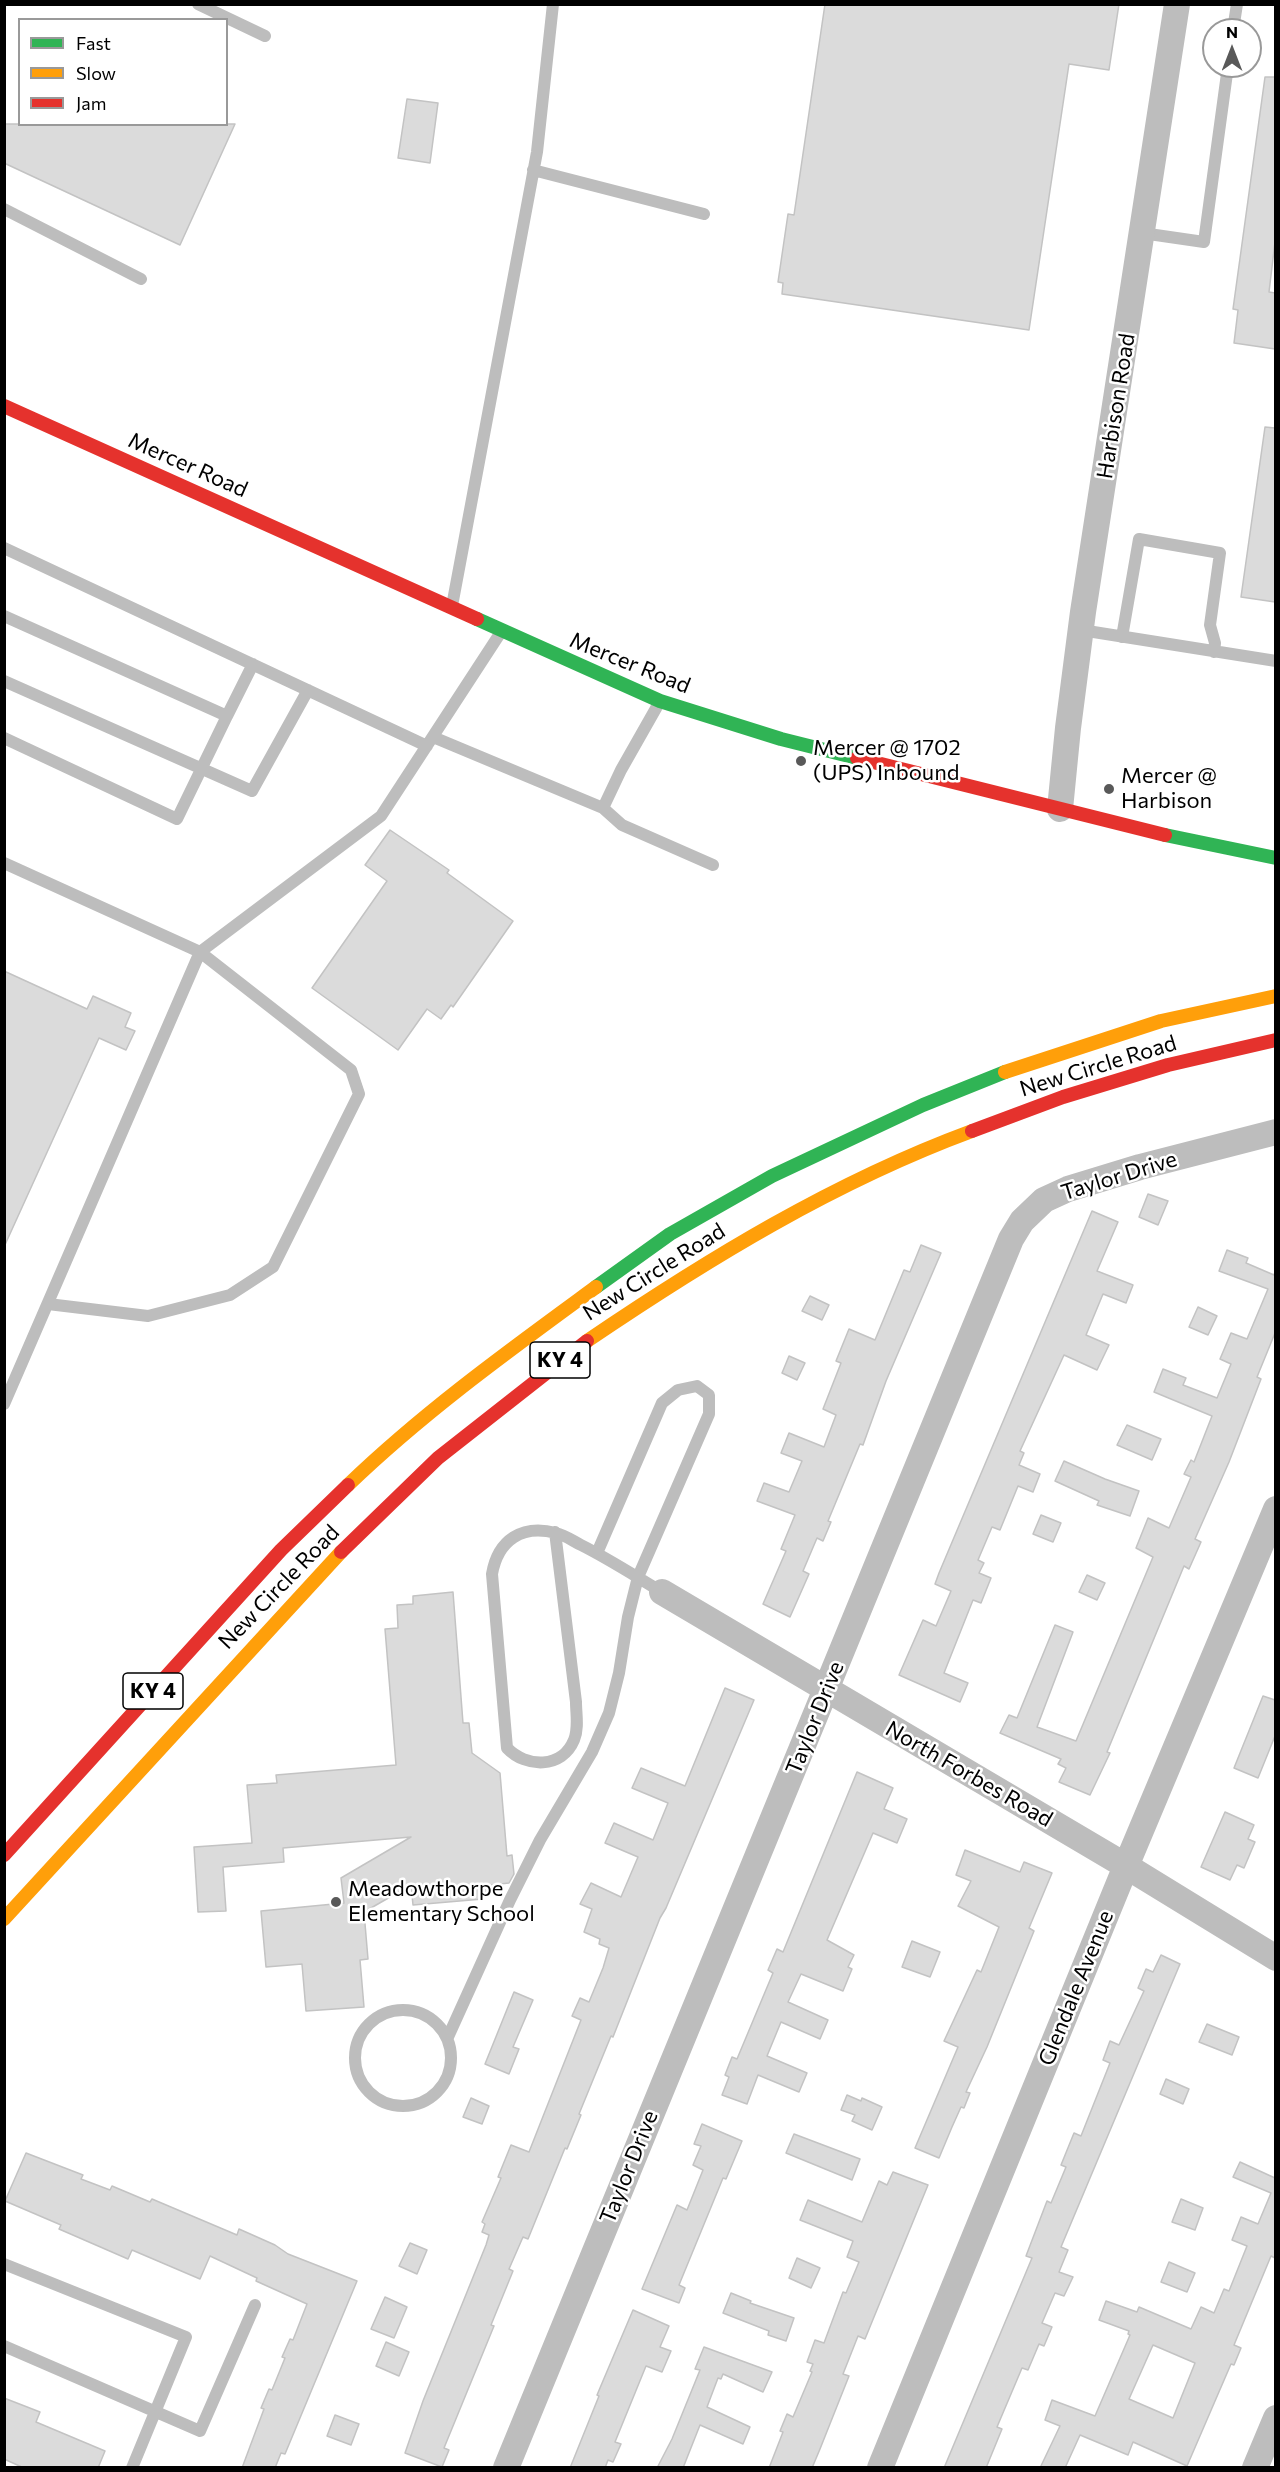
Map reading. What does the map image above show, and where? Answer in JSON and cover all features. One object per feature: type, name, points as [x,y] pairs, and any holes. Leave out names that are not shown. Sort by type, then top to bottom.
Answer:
[{"type":"main road","name":"Mercer Road","points":[[4,406],[361,564],[501,631],[660,701],[781,739],[1179,838],[1275,858]]},
{"type":"main road","name":"New Circle Road","points":[[4,1855],[281,1550],[383,1453],[475,1376],[670,1234],[772,1176],[945,1096],[1000,1074],[1161,1021],[1275,996]]},
{"type":"main road","name":"New Circle Road","points":[[4,1919],[304,1591],[423,1471],[596,1333],[681,1277],[782,1217],[973,1129],[1068,1094],[1181,1062],[1275,1040]]},
{"type":"main road","points":[[4,1837],[79,1770]]},
{"type":"main road","points":[[32,1909],[123,1788]]},
{"type":"street","name":"Harbison Road","points":[[1060,809],[1081,630],[1177,4]]},
{"type":"street","name":"Taylor Drive","points":[[506,2468],[1011,1239],[1022,1221],[1044,1200],[1068,1189],[1140,1167],[1275,1132]]},
{"type":"street","name":"Glendale Avenue","points":[[880,2468],[1126,1866],[1275,1509]]},
{"type":"street","name":"North Forbes Road","points":[[662,1592],[826,1691],[1126,1866],[1275,1958]]},
{"type":"street","points":[[1255,2468],[1275,2418]]},
{"type":"lane","points":[[198,4],[227,18]]},
{"type":"lane","points":[[452,608],[533,170],[553,4]]},
{"type":"lane","points":[[228,18],[265,36]]},
{"type":"lane","points":[[1142,233],[1204,242],[1226,78]]},
{"type":"lane","points":[[533,170],[704,214]]},
{"type":"lane","points":[[4,209],[141,279]]},
{"type":"lane","points":[[1122,637],[1139,539],[1220,553],[1210,625],[1215,643],[1214,652]]},
{"type":"lane","points":[[4,548],[308,690],[430,741],[603,808],[622,825],[714,865]]},
{"type":"lane","points":[[4,616],[227,716]]},
{"type":"lane","points":[[1081,630],[1275,662]]},
{"type":"lane","points":[[4,1404],[200,952],[381,816],[501,631]]},
{"type":"lane","points":[[4,738],[177,819],[200,768],[253,664]]},
{"type":"lane","points":[[4,681],[252,791],[308,690]]},
{"type":"lane","points":[[603,808],[621,770],[660,701]]},
{"type":"lane","points":[[4,863],[200,952],[351,1070],[359,1094],[273,1267],[230,1295],[148,1316],[48,1304]]},
{"type":"lane","points":[[448,2037],[438,2024],[425,2015],[410,2010],[394,2010],[379,2016],[363,2032],[355,2055],[356,2070],[363,2085],[373,2097],[388,2104],[404,2107],[420,2104],[434,2096],[445,2084],[451,2069],[452,2053],[448,2037],[510,1900],[540,1840],[592,1752],[609,1713],[638,1577],[709,1414],[709,1395],[697,1386],[678,1390],[662,1403],[597,1553]]},
{"type":"lane","points":[[555,1532],[577,1726],[574,1740],[564,1754],[555,1761],[540,1763],[516,1757],[507,1748],[492,1574],[495,1558],[506,1543],[520,1533],[539,1530],[555,1532],[597,1553],[662,1592]]},
{"type":"lane","points":[[4,2264],[186,2337],[132,2468]]},
{"type":"lane","points":[[4,2346],[200,2431],[255,2305]]},
{"type":"building","points":[[825,4],[1119,4],[1109,70],[1069,64],[1029,330],[782,294],[783,283],[778,282],[788,214],[794,215]]},
{"type":"building","points":[[1265,77],[1275,77],[1275,242],[1269,292],[1275,293],[1275,349],[1234,343],[1238,310],[1233,309]]},
{"type":"building","points":[[407,99],[438,103],[430,163],[398,158]]},
{"type":"building","points":[[4,124],[18,124],[18,126],[228,126],[228,124],[235,124],[180,245],[4,163]]},
{"type":"building","points":[[1265,427],[1275,428],[1275,602],[1241,597]]},
{"type":"building","points":[[390,830],[449,870],[447,873],[513,921],[453,1007],[451,1005],[441,1019],[427,1009],[398,1050],[312,988],[387,881],[365,865]]},
{"type":"building","points":[[4,971],[87,1009],[93,996],[131,1013],[125,1027],[135,1031],[126,1050],[99,1038],[4,1247]]},
{"type":"building","points":[[1148,1194],[1168,1201],[1158,1225],[1139,1217]]},
{"type":"building","points":[[1092,1211],[1118,1222],[1097,1271],[1133,1285],[1126,1303],[1103,1294],[1086,1335],[1109,1345],[1097,1370],[1064,1355],[1020,1451],[1024,1453],[1019,1465],[1040,1474],[1033,1492],[1018,1486],[1000,1530],[992,1527],[978,1560],[984,1563],[979,1573],[991,1578],[981,1603],[973,1600],[944,1673],[968,1683],[960,1702],[899,1675],[923,1620],[936,1626],[951,1591],[935,1584],[939,1573]]},
{"type":"building","points":[[921,1245],[941,1253],[886,1381],[863,1445],[860,1444],[828,1521],[831,1522],[823,1541],[817,1538],[803,1571],[809,1574],[790,1617],[763,1604],[786,1551],[781,1549],[795,1515],[757,1501],[764,1483],[789,1492],[802,1461],[781,1453],[789,1433],[824,1447],[836,1415],[823,1409],[841,1363],[836,1361],[849,1329],[875,1340],[904,1270],[910,1272]]},
{"type":"building","points":[[1227,1250],[1248,1258],[1246,1263],[1274,1275],[1275,1272],[1275,1333],[1257,1377],[1261,1379],[1229,1462],[1195,1539],[1201,1542],[1189,1569],[1184,1566],[1107,1752],[1110,1753],[1090,1795],[1059,1782],[1066,1768],[1058,1764],[1061,1759],[1000,1733],[1009,1715],[1017,1718],[1055,1625],[1073,1632],[1037,1727],[1076,1741],[1153,1557],[1136,1548],[1148,1518],[1169,1528],[1191,1477],[1184,1474],[1191,1460],[1194,1462],[1212,1416],[1154,1392],[1163,1369],[1186,1378],[1183,1385],[1217,1398],[1231,1364],[1220,1359],[1231,1333],[1247,1339],[1268,1289],[1219,1271]]},
{"type":"building","points":[[810,1296],[829,1305],[822,1320],[802,1311]]},
{"type":"building","points":[[1198,1307],[1217,1316],[1208,1335],[1189,1327]]},
{"type":"building","points":[[789,1356],[805,1363],[797,1380],[782,1373]]},
{"type":"building","points":[[1127,1425],[1161,1439],[1152,1460],[1117,1445]]},
{"type":"building","points":[[1064,1461],[1139,1491],[1130,1516],[1097,1505],[1099,1501],[1055,1481]]},
{"type":"building","points":[[1041,1515],[1061,1523],[1053,1542],[1033,1534]]},
{"type":"building","points":[[1087,1575],[1105,1583],[1097,1600],[1079,1592]]},
{"type":"building","points":[[453,1592],[463,1723],[469,1723],[472,1753],[500,1773],[507,1856],[512,1855],[514,1874],[509,1883],[491,1885],[491,1893],[483,1894],[483,1899],[413,1905],[411,1885],[364,1912],[368,1959],[360,1960],[364,2007],[306,2011],[302,1964],[266,1967],[261,1911],[344,1903],[341,1878],[411,1837],[283,1848],[284,1862],[223,1867],[226,1911],[198,1912],[194,1847],[252,1843],[247,1785],[277,1783],[276,1775],[396,1765],[385,1629],[398,1628],[397,1605],[413,1604],[413,1596]]},
{"type":"building","points":[[725,1688],[754,1700],[660,1918],[613,2037],[611,2036],[579,2114],[581,2115],[567,2149],[565,2148],[528,2239],[523,2237],[509,2269],[513,2271],[491,2325],[494,2326],[444,2448],[449,2450],[442,2467],[405,2453],[423,2401],[486,2245],[489,2235],[482,2232],[485,2224],[482,2222],[501,2178],[498,2177],[511,2145],[529,2152],[581,2020],[572,2016],[580,1998],[589,2002],[603,1968],[609,1948],[599,1944],[600,1939],[584,1932],[592,1909],[580,1904],[591,1883],[621,1897],[638,1857],[605,1843],[614,1823],[653,1840],[668,1803],[632,1788],[641,1768],[685,1786]]},
{"type":"building","points":[[1263,1696],[1275,1700],[1275,1736],[1258,1778],[1234,1768]]},
{"type":"building","points":[[857,1772],[893,1788],[884,1809],[907,1819],[897,1843],[873,1833],[827,1940],[854,1955],[848,1967],[852,1969],[843,1991],[801,1974],[788,2002],[828,2020],[820,2039],[781,2022],[767,2056],[807,2073],[799,2092],[758,2075],[747,2104],[722,2095],[729,2077],[725,2075],[732,2057],[737,2059],[773,1973],[768,1970],[777,1949],[783,1952]]},
{"type":"building","points":[[1225,1812],[1254,1825],[1248,1839],[1255,1842],[1244,1868],[1237,1865],[1230,1880],[1201,1867]]},
{"type":"building","points":[[965,1850],[1020,1872],[1024,1862],[1052,1873],[1029,1928],[1034,1931],[987,2047],[966,2092],[970,2093],[964,2108],[961,2107],[939,2158],[915,2148],[958,2047],[944,2041],[977,1970],[981,1972],[999,1927],[958,1906],[971,1881],[956,1875]]},
{"type":"building","points":[[912,1941],[940,1952],[930,1977],[902,1967]]},
{"type":"building","points":[[1161,1955],[1180,1964],[1061,2247],[1068,2250],[1059,2272],[1073,2277],[1064,2296],[1055,2293],[1042,2323],[1052,2327],[1044,2346],[1039,2344],[1028,2370],[1022,2368],[997,2427],[1002,2429],[986,2468],[944,2468],[1032,2258],[1026,2256],[1047,2201],[1051,2203],[1066,2167],[1061,2165],[1074,2133],[1081,2136],[1110,2063],[1103,2060],[1110,2041],[1119,2045],[1144,1991],[1138,1988],[1146,1969],[1153,1972]]},
{"type":"building","points":[[514,1992],[533,2000],[513,2047],[519,2049],[509,2074],[485,2064]]},
{"type":"building","points":[[1207,2024],[1239,2037],[1232,2055],[1199,2042]]},
{"type":"building","points":[[1166,2079],[1189,2089],[1183,2104],[1160,2094]]},
{"type":"building","points":[[847,2095],[861,2101],[862,2098],[882,2107],[872,2130],[852,2121],[855,2115],[841,2110]]},
{"type":"building","points":[[471,2098],[489,2106],[482,2124],[463,2117]]},
{"type":"building","points":[[702,2124],[742,2141],[726,2179],[723,2178],[679,2285],[685,2288],[679,2303],[642,2289],[677,2205],[687,2210],[703,2170],[693,2165],[701,2146],[694,2144]]},
{"type":"building","points":[[794,2134],[860,2159],[852,2180],[786,2153]]},
{"type":"building","points":[[26,2153],[83,2175],[81,2179],[110,2190],[112,2186],[150,2202],[152,2199],[237,2235],[239,2229],[275,2245],[288,2254],[357,2281],[285,2454],[281,2453],[275,2468],[242,2468],[264,2409],[261,2408],[269,2389],[272,2390],[285,2358],[282,2357],[290,2339],[293,2340],[307,2304],[256,2281],[257,2278],[210,2256],[200,2279],[132,2250],[128,2259],[59,2229],[61,2225],[5,2201]]},
{"type":"building","points":[[1240,2162],[1275,2178],[1275,2258],[1271,2256],[1234,2345],[1241,2348],[1234,2365],[1231,2364],[1187,2466],[1133,2442],[1128,2455],[1080,2435],[1065,2468],[1040,2468],[1060,2426],[1045,2420],[1052,2400],[1095,2416],[1130,2335],[1129,2331],[1099,2320],[1106,2301],[1137,2312],[1139,2307],[1191,2329],[1201,2307],[1214,2313],[1224,2289],[1229,2291],[1247,2246],[1232,2240],[1241,2217],[1258,2224],[1271,2193],[1233,2177]],"holes":[[[1153,2345],[1195,2363],[1173,2418],[1129,2399]]]},
{"type":"building","points":[[893,2172],[928,2185],[865,2339],[858,2336],[843,2374],[849,2376],[820,2449],[812,2468],[769,2468],[783,2432],[780,2431],[787,2414],[793,2417],[812,2372],[810,2371],[813,2364],[807,2362],[815,2340],[824,2343],[843,2292],[846,2293],[859,2262],[847,2257],[853,2241],[800,2220],[808,2200],[862,2222],[879,2181],[887,2185]]},
{"type":"building","points":[[1181,2199],[1203,2208],[1195,2230],[1172,2222]]},
{"type":"building","points":[[410,2243],[427,2250],[417,2274],[399,2266]]},
{"type":"building","points":[[797,2258],[820,2268],[811,2288],[789,2278]]},
{"type":"building","points":[[1169,2262],[1195,2273],[1187,2292],[1161,2282]]},
{"type":"building","points":[[731,2293],[751,2301],[750,2303],[794,2318],[786,2341],[768,2335],[769,2331],[723,2313]]},
{"type":"building","points":[[385,2297],[407,2307],[394,2338],[371,2329]]},
{"type":"building","points":[[633,2310],[669,2326],[660,2347],[671,2351],[662,2372],[646,2366],[615,2442],[621,2444],[613,2462],[608,2460],[605,2468],[570,2468],[599,2396],[597,2395]]},
{"type":"building","points":[[386,2342],[409,2352],[399,2376],[376,2366]]},
{"type":"building","points":[[704,2347],[772,2372],[763,2392],[723,2374],[721,2379],[718,2378],[707,2407],[750,2427],[743,2444],[700,2425],[683,2468],[657,2468],[672,2439],[700,2370],[695,2369]]},
{"type":"building","points":[[4,2398],[40,2412],[36,2422],[105,2451],[98,2468],[24,2468],[4,2459]]},
{"type":"building","points":[[335,2415],[359,2424],[351,2445],[327,2436]]},
{"type":"traffic: fast","points":[[477,619],[660,701],[781,739],[857,758]]},
{"type":"traffic: fast","points":[[1165,835],[1276,858]]},
{"type":"traffic: fast","points":[[596,1287],[670,1234],[772,1176],[923,1105],[1005,1072]]},
{"type":"traffic: slow","points":[[1005,1072],[1161,1021],[1276,996]]},
{"type":"traffic: slow","points":[[587,1341],[679,1281],[773,1224],[871,1174],[972,1131]]},
{"type":"traffic: slow","points":[[348,1485],[438,1406],[596,1287]]},
{"type":"traffic: slow","points":[[4,1919],[341,1552]]},
{"type":"traffic: jam","points":[[4,406],[477,619]]},
{"type":"traffic: jam","points":[[857,758],[1165,835]]},
{"type":"traffic: jam","points":[[972,1131],[1063,1097],[1168,1065],[1276,1040]]},
{"type":"traffic: jam","points":[[341,1552],[438,1458],[587,1341]]},
{"type":"traffic: jam","points":[[4,1855],[281,1550],[348,1485]]},
{"type":"place","name":"Mercer @ 1702 (UPS) Inbound","points":[[801,761]]},
{"type":"place","name":"Mercer @ Harbison","points":[[1109,789]]},
{"type":"place","name":"Meadowthorpe Elementary School","points":[[336,1902]]}]
